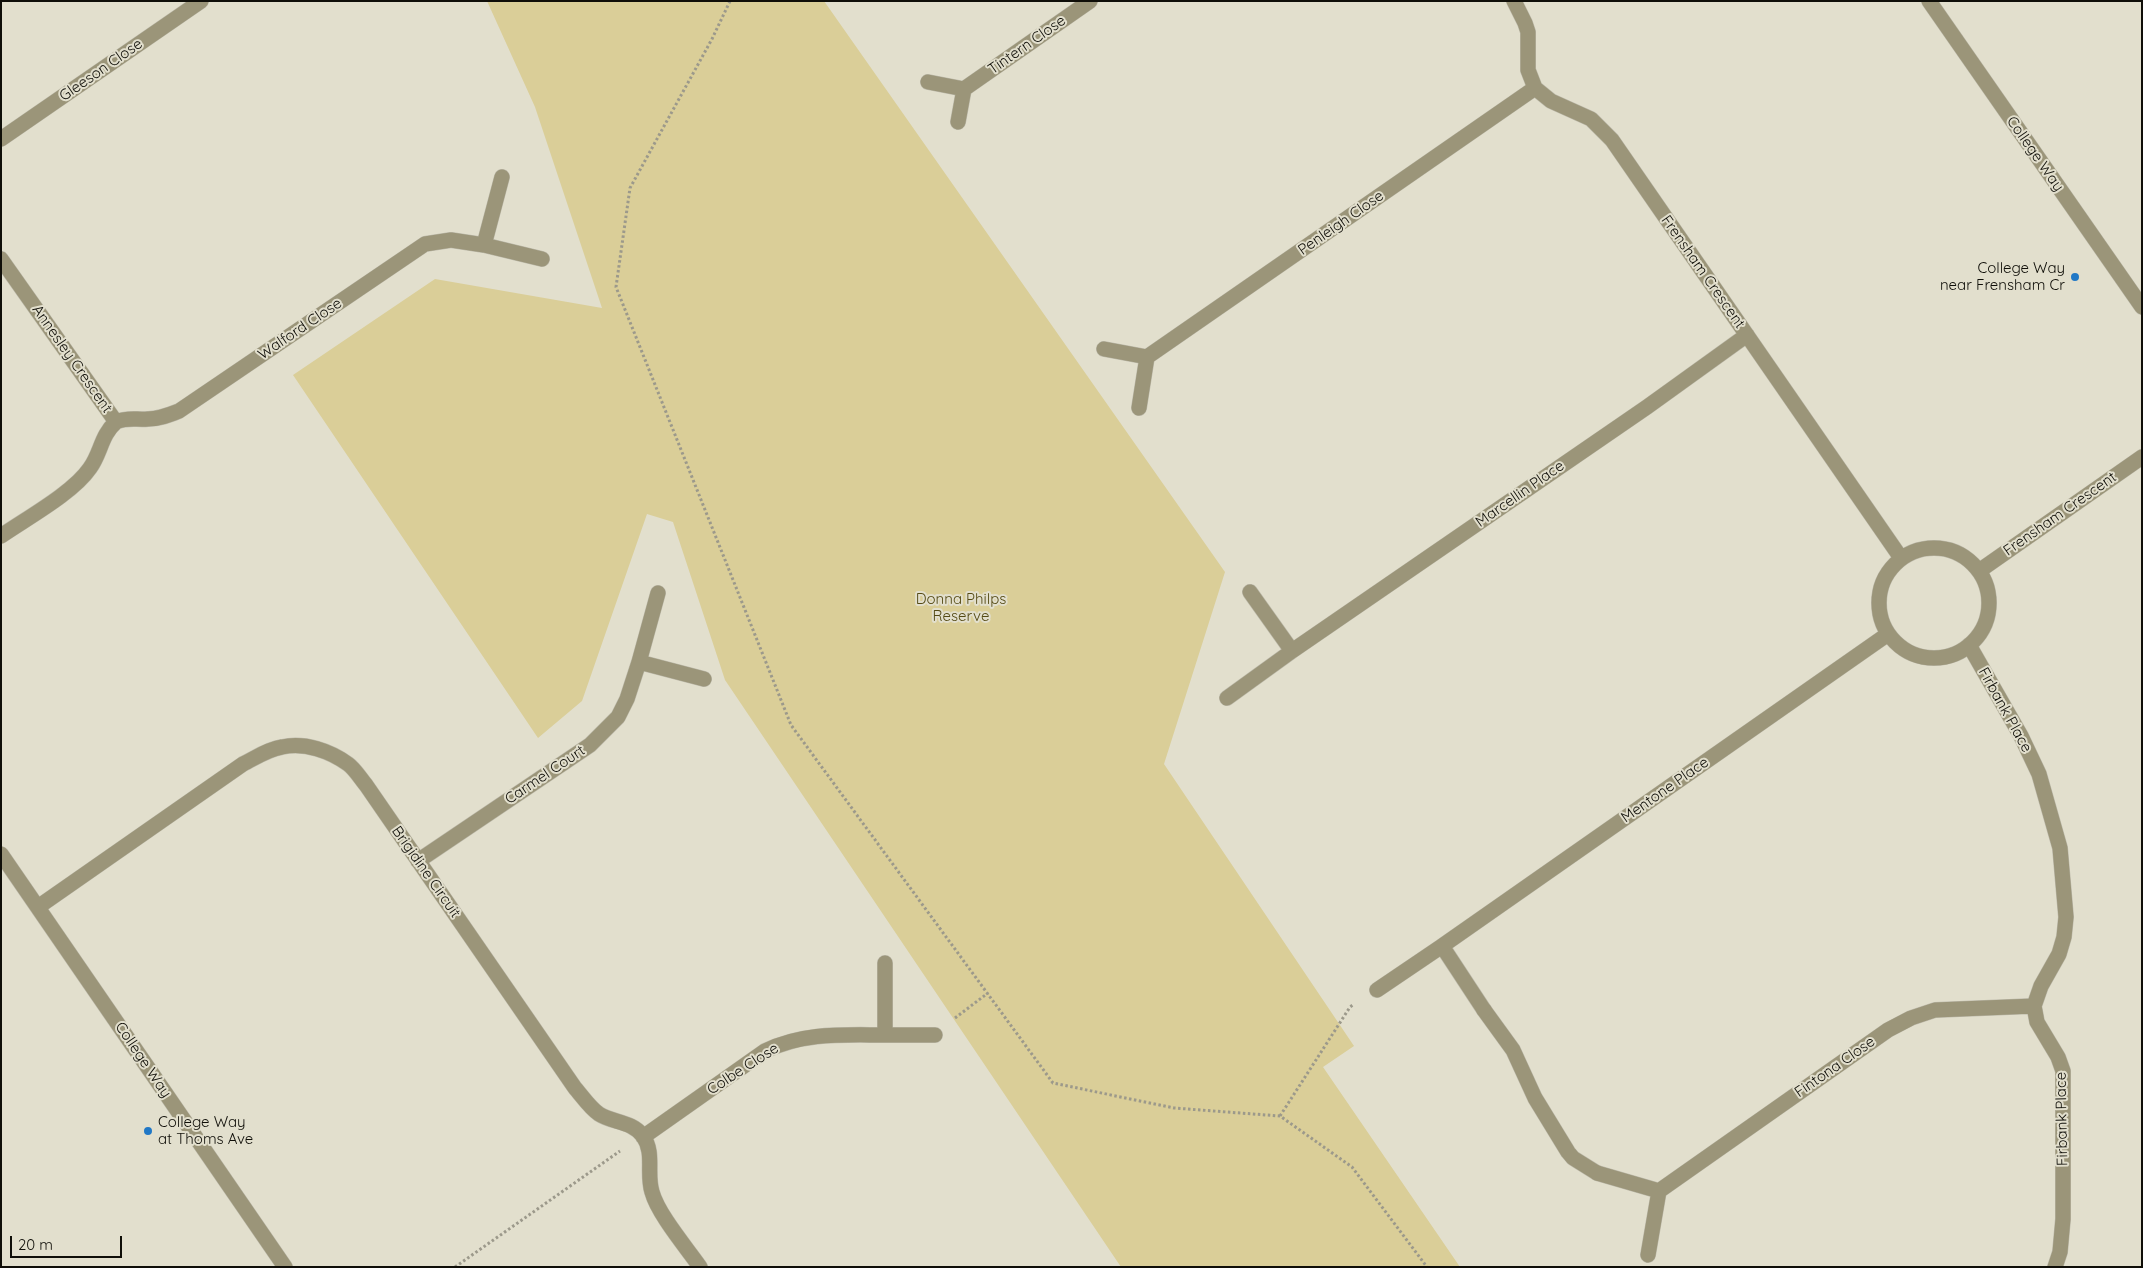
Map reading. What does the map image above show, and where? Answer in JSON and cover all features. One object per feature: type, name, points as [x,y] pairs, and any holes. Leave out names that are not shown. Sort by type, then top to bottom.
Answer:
[{"type":"street","name":"Gleeson Close","points":[[1,139],[201,1]]},
{"type":"street","name":"Tintern Close","points":[[964,89],[1090,1]]},
{"type":"street","points":[[1514,1],[1528,32],[1528,70],[1535,88]]},
{"type":"street","name":"College Way","points":[[1929,1],[2142,307]]},
{"type":"street","points":[[928,82],[964,89],[958,122]]},
{"type":"street","name":"Frensham Crescent","points":[[1535,88],[1551,101],[1580,112],[1602,128],[1901,558]]},
{"type":"street","name":"Penleigh Close","points":[[1147,357],[1535,88]]},
{"type":"street","points":[[484,246],[502,177]]},
{"type":"street","name":"Walford Close","points":[[116,422],[129,418],[148,419],[163,417],[179,411],[425,244],[451,240],[542,259]]},
{"type":"street","name":"Annesley Crescent","points":[[1,259],[116,422],[106,433],[90,468],[82,477],[70,488],[1,536]]},
{"type":"street","name":"Marcellin Place","points":[[1227,698],[1292,651],[1647,407],[1747,335]]},
{"type":"street","points":[[1104,349],[1147,357],[1139,408]]},
{"type":"street","name":"Frensham Crescent","points":[[1979,571],[2142,457]]},
{"type":"street","points":[[1934,548],[1951,550],[1967,558],[1979,571],[1986,586],[1989,602],[1987,618],[1980,633],[1969,645],[1954,655],[1936,658],[1917,656],[1901,648],[1888,634],[1880,618],[1878,602],[1881,585],[1889,570],[1901,558],[1917,550],[1934,548]]},
{"type":"street","name":"Carmel Court","points":[[418,861],[590,745],[618,717],[627,698],[639,662],[658,592]]},
{"type":"street","points":[[1250,592],[1292,651]]},
{"type":"street","name":"Mentone Place","points":[[1377,990],[1888,634]]},
{"type":"street","name":"Firbank Place","points":[[1969,645],[2021,736],[2040,774],[2060,848],[2066,917],[2064,937],[2059,954],[2041,986],[2034,1006],[2037,1022],[2058,1057],[2063,1071],[2063,1219],[2060,1252],[2055,1267]]},
{"type":"street","points":[[639,662],[704,679]]},
{"type":"street","name":"Brigidine Circuit","points":[[38,907],[243,764],[281,747],[302,746],[328,752],[349,765],[366,785],[575,1088],[598,1113],[627,1124],[644,1137]]},
{"type":"street","name":"College Way","points":[[1,854],[285,1267]]},
{"type":"street","points":[[1442,946],[1513,1050],[1535,1098],[1573,1158],[1597,1173],[1659,1191],[1650,1261]]},
{"type":"street","points":[[885,963],[885,1035]]},
{"type":"street","name":"Fintona Close","points":[[1659,1191],[1888,1030],[1911,1018],[1935,1010],[2034,1006]]},
{"type":"street","name":"Colbe Close","points":[[644,1137],[765,1051],[780,1044],[799,1038],[817,1036],[935,1035]]},
{"type":"street","points":[[644,1137],[649,1147],[651,1158],[650,1176],[652,1192],[659,1207],[700,1267]]},
{"type":"path","points":[[730,1],[712,39],[630,188],[616,288],[790,725],[1053,1082],[1174,1108],[1280,1116],[1352,1167],[1427,1267]]},
{"type":"path","points":[[1280,1116],[1350,1007],[1377,990]]},
{"type":"path","points":[[935,1035],[988,993]]},
{"type":"path","points":[[455,1267],[644,1137]]},
{"type":"green space","name":"Donna Philps Reserve","points":[[487,1],[824,1],[1225,572],[1164,764],[1354,1046],[1323,1067],[1460,1267],[1121,1267],[725,680],[673,522],[647,514],[582,701],[538,738],[293,375],[435,279],[602,308],[535,107]]},
{"type":"place","name":"College Way near Frensham Cr","points":[[2075,277]]},
{"type":"place","name":"College Way at Thoms Ave","points":[[148,1131]]}]
